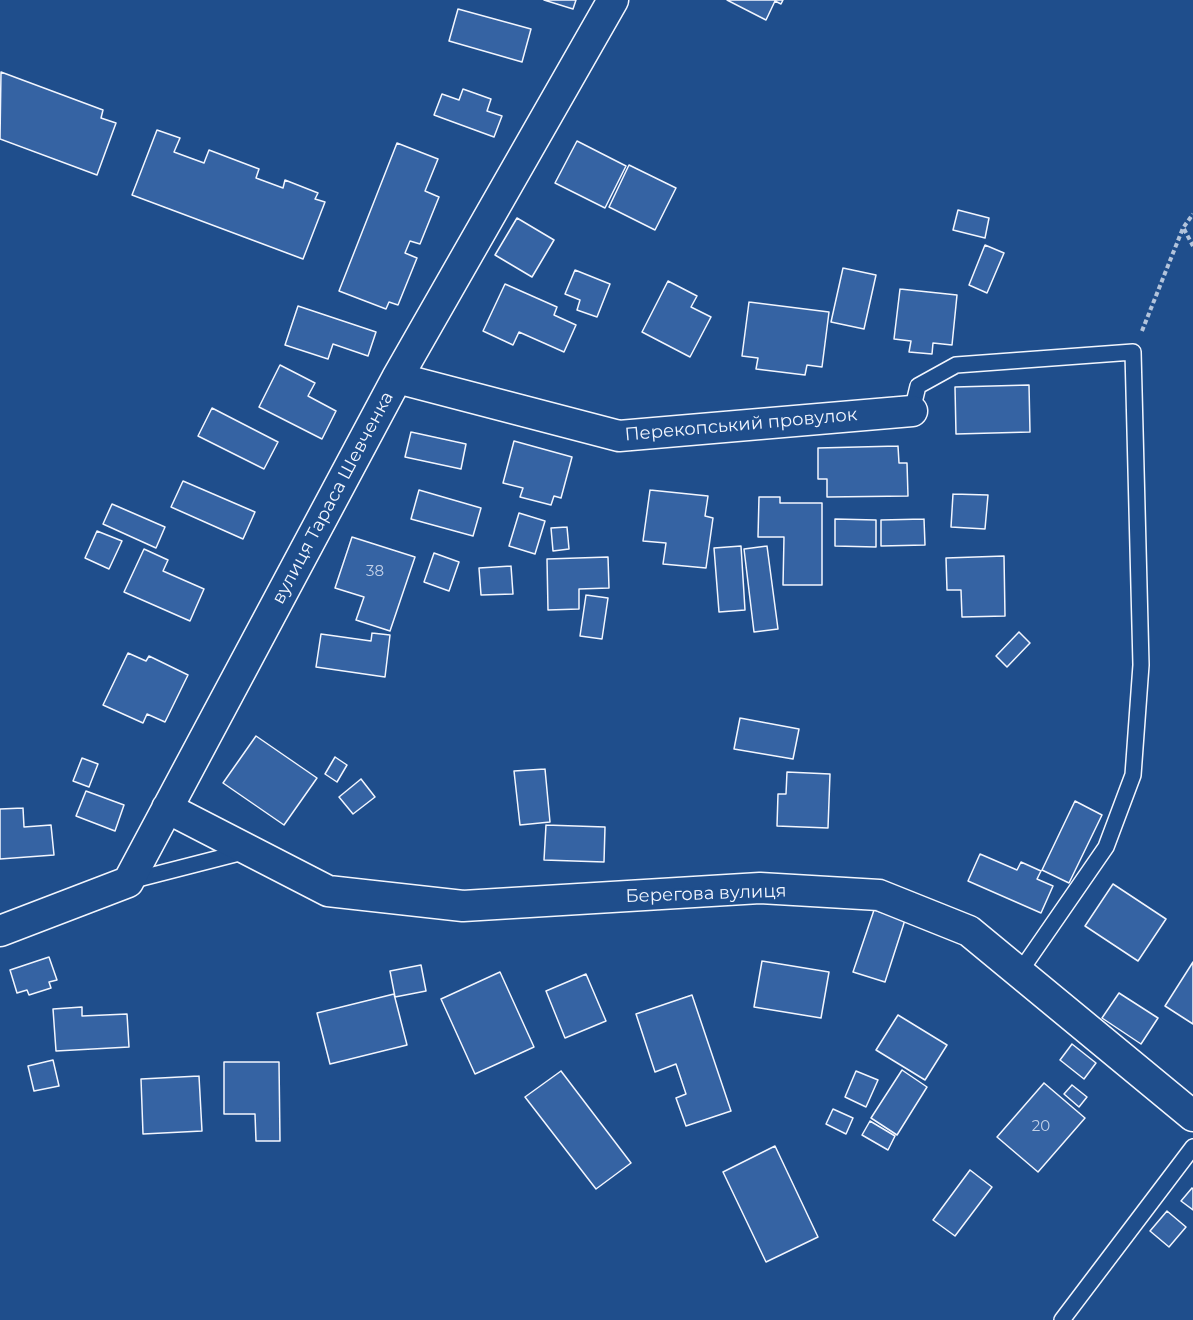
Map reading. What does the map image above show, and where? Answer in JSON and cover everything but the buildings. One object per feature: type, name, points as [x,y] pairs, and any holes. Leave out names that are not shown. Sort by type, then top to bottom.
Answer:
[{"type":"street","name":"вулиця Тараса Шевченка","points":[[128,882],[397,378],[613,0]]},
{"type":"street","name":"Перекопський провулок","points":[[397,378],[619,436],[912,411]]},
{"type":"street","name":"Берегова вулиця","points":[[167,808],[328,891],[463,906],[760,888],[879,895],[969,931],[1193,1116]]},
{"type":"street","points":[[0,931],[128,882]]},
{"type":"lane","points":[[912,411],[918,386],[956,364],[1133,352],[1141,665],[1132,775],[1106,847],[1019,973]]},
{"type":"lane","points":[[128,882],[250,851]]},
{"type":"lane","points":[[1062,1320],[1193,1147]]},
{"type":"path","points":[[1133,352],[1183,228],[1193,214]]},
{"type":"path","points":[[1183,228],[1193,246]]}]
